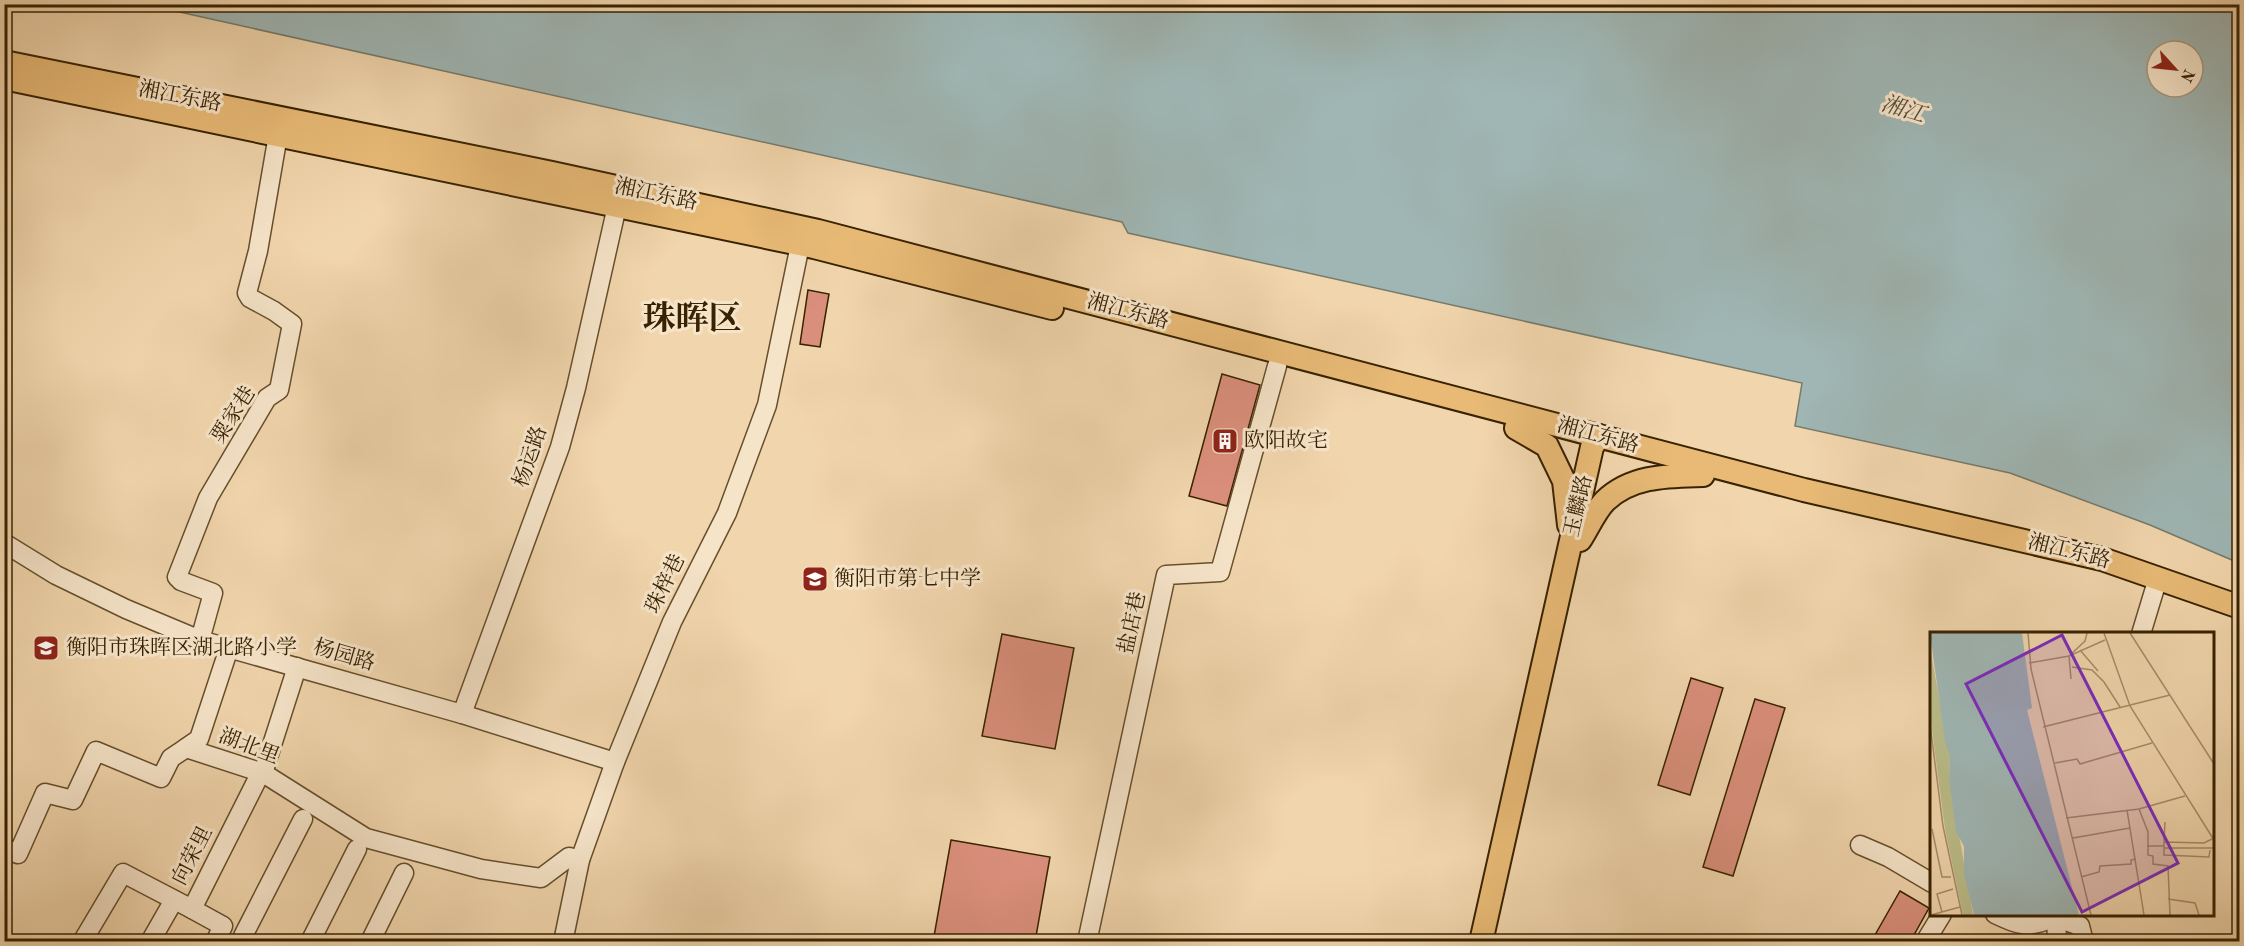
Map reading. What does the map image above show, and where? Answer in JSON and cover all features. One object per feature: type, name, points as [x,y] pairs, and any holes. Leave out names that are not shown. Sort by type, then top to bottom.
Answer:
[{"type":"main road","name":"湘江东路","points":[[4,62],[552,173],[818,231],[1703,475],[2157,584],[2240,607]]},
{"type":"main road","name":"湘江东路","points":[[4,78],[800,244],[1516,428],[1804,490],[2102,559],[2240,619]]},
{"type":"main road","points":[[1516,428],[1547,446],[1564,481],[1576,541]]},
{"type":"main road","name":"玉麟路","points":[[1491,942],[1597,444]]},
{"type":"main road","points":[[1576,541],[1605,501],[1632,483],[1666,476],[1703,475]]},
{"type":"main road","name":"玉麟路","points":[[1481,942],[1576,541]]},
{"type":"street","name":"粟家巷","points":[[200,639],[213,593],[181,581],[177,577],[208,498],[267,398],[279,390],[292,324],[250,298],[247,293],[258,251],[278,135]]},
{"type":"street","name":"杨运路","points":[[462,714],[560,447],[576,388],[617,206]]},
{"type":"street","name":"珠梓巷","points":[[563,942],[580,860],[615,762],[672,622],[727,513],[766,405],[800,244]]},
{"type":"street","name":"盐店巷","points":[[1087,942],[1166,575],[1220,572],[1277,366]]},
{"type":"street","name":"杨园路","points":[[4,543],[56,575],[126,609],[200,639],[462,714],[615,762]]},
{"type":"street","points":[[2142,632],[2157,584]]},
{"type":"street","points":[[186,748],[199,739],[229,648]]},
{"type":"street","name":"向荣里","points":[[248,939],[219,934],[192,909],[261,775],[297,667]]},
{"type":"street","name":"湖北里","points":[[4,848],[18,855],[45,794],[73,800],[96,751],[161,778],[171,758],[186,748],[261,775],[366,838],[481,869],[541,878],[569,857],[580,860]]},
{"type":"street","points":[[248,939],[303,819]]},
{"type":"street","points":[[1860,845],[1888,857],[1930,882]]},
{"type":"street","points":[[310,942],[357,849]]},
{"type":"street","points":[[82,942],[123,873],[192,909]]},
{"type":"street","points":[[370,942],[404,873]]},
{"type":"street","points":[[150,942],[174,900]]},
{"type":"street","points":[[1925,942],[1941,916]]},
{"type":"street","points":[[1997,916],[2017,924],[2037,925],[2055,916],[2080,926],[2084,942]]},
{"type":"street","points":[[2055,916],[2057,942]]},
{"type":"water","name":"湘江","points":[[148,5],[2239,5],[2239,563],[2150,525],[2010,473],[1795,426],[1802,383],[1128,233],[1122,222]]},
{"type":"building","points":[[808,290],[829,294],[820,347],[800,344]]},
{"type":"building","name":"欧阳故宅","points":[[1222,374],[1260,385],[1227,506],[1189,496]]},
{"type":"building","points":[[1002,634],[1074,648],[1055,749],[982,736]]},
{"type":"building","points":[[1691,678],[1723,688],[1690,795],[1658,785]]},
{"type":"building","points":[[1755,699],[1785,708],[1733,876],[1703,867]]},
{"type":"building","points":[[951,840],[1050,857],[1035,942],[933,942]]},
{"type":"building","points":[[1900,891],[1929,908],[1910,942],[1871,942]]},
{"type":"place","name":"欧阳故宅","points":[[1225,441]]},
{"type":"place","name":"衡阳市第七中学","points":[[815,579]]},
{"type":"place","name":"衡阳市珠晖区湖北路小学","points":[[46,648]]},
{"type":"district","name":"珠晖区","points":[[692,320]]}]
